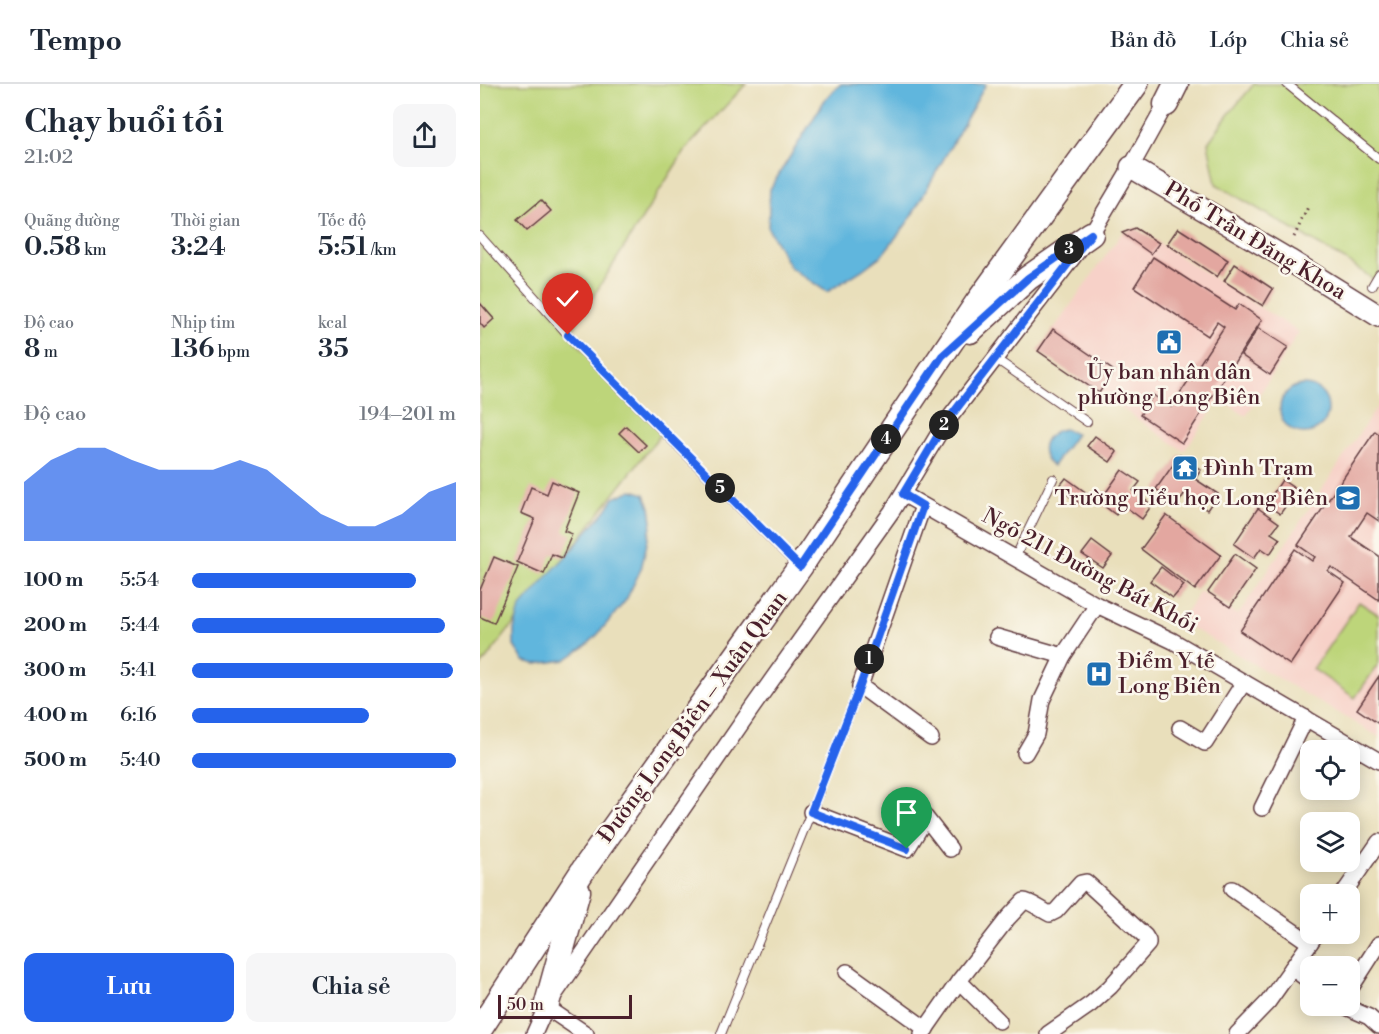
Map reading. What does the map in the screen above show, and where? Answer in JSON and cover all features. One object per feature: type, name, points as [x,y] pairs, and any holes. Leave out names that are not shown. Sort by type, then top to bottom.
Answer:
[{"type":"main road","name":"Đường Long Biên – Xuân Quan","points":[[480,1029],[584,869],[800,567],[977,303],[1136,84]]},
{"type":"main road","points":[[942,356],[1028,278],[1091,234]]},
{"type":"main road","points":[[546,1007],[584,869]]},
{"type":"street","points":[[534,1034],[546,1007],[903,494],[944,425],[1091,234],[1171,94],[1186,84]]},
{"type":"street","name":"Phố Trần Đăng Khoa","points":[[1131,166],[1379,316]]},
{"type":"street","name":"Ngõ 211 Đường Bát Khối","points":[[903,494],[1097,605],[1173,641],[1379,761]]},
{"type":"street","points":[[923,506],[860,686],[931,738]]},
{"type":"street","points":[[1025,753],[1036,734],[1042,700],[1063,656],[1097,605]]},
{"type":"street","points":[[997,637],[1063,656]]},
{"type":"street","points":[[1180,728],[1205,743],[1244,682]]},
{"type":"street","points":[[1262,808],[1306,718]]},
{"type":"street","points":[[811,812],[907,849],[926,818],[950,849]]},
{"type":"street","points":[[1350,884],[1379,842]]},
{"type":"street","points":[[847,972],[924,1031],[959,981],[1024,901],[1050,914],[1056,911],[1082,883],[1086,882],[1145,936],[1148,944],[1110,987],[1091,1004],[1048,1034]]},
{"type":"street","points":[[1232,889],[1300,930]]},
{"type":"street","points":[[1237,1034],[1268,1002],[1309,944]]},
{"type":"street","points":[[1360,973],[1379,944]]},
{"type":"street","points":[[1292,968],[1300,974]]},
{"type":"street","points":[[959,981],[999,1022]]},
{"type":"street","points":[[546,1007],[586,1034]]},
{"type":"street","points":[[1360,1013],[1379,1026]]},
{"type":"lane","points":[[1287,84],[1379,159]]},
{"type":"lane","points":[[480,236],[579,348],[800,567]]},
{"type":"lane","points":[[1372,286],[1379,274]]},
{"type":"lane","points":[[996,359],[1087,422]]},
{"type":"lane","points":[[1015,558],[1053,479]]},
{"type":"lane","points":[[721,1034],[860,686]]},
{"type":"path","points":[[1294,237],[1308,207]]},
{"type":"shaded area","name":"Ủy ban nhân dân phường Long Biên","points":[[1135,228],[1299,332],[1246,416],[1220,399],[1184,451],[1038,351],[1122,233]]},
{"type":"shaded area","name":"Trường Tiểu học Long Biên","points":[[1379,404],[1379,737],[1180,621],[1200,591],[1238,615]]},
{"type":"green space","points":[[480,84],[746,84],[685,150],[569,335],[663,431],[480,667]]},
{"type":"green space","points":[[1254,84],[1379,84],[1379,283],[1345,260],[1216,184],[1208,143]]},
{"type":"green space","points":[[1359,602],[1379,615],[1379,663],[1355,698],[1313,669]]},
{"type":"water","points":[[841,84],[986,84],[908,222],[882,255],[827,292],[790,267],[768,228],[770,189],[826,98]]},
{"type":"water","points":[[1304,385],[1321,392],[1328,409],[1321,426],[1304,433],[1287,426],[1280,409],[1287,392]]},
{"type":"water","points":[[1064,429],[1076,434],[1053,466],[1045,455],[1044,444],[1051,434]]},
{"type":"water","points":[[632,490],[645,494],[652,522],[641,569],[626,600],[587,645],[565,660],[536,664],[524,661],[514,646],[514,629],[520,608],[573,549],[614,498]]},
{"type":"building","points":[[541,200],[551,211],[527,231],[517,220]]},
{"type":"building","points":[[1135,228],[1159,243],[1151,254],[1122,233]]},
{"type":"building","points":[[1178,228],[1228,260],[1217,277],[1167,244]]},
{"type":"building","points":[[1153,257],[1235,310],[1239,304],[1262,320],[1182,443],[1140,415],[1153,395],[1171,407],[1224,327],[1217,322],[1208,336],[1134,287]]},
{"type":"building","points":[[1235,264],[1273,289],[1263,306],[1224,281]]},
{"type":"building","points":[[480,303],[494,319],[484,328],[480,323]]},
{"type":"building","points":[[1258,328],[1288,347],[1270,375],[1241,355]]},
{"type":"building","points":[[1053,329],[1114,371],[1099,393],[1038,351]]},
{"type":"building","points":[[626,426],[646,445],[639,452],[619,433]]},
{"type":"building","points":[[1375,431],[1379,434],[1379,521],[1367,513],[1351,537],[1379,556],[1379,600],[1331,567],[1328,571],[1345,583],[1290,665],[1240,631],[1295,549],[1312,561],[1315,557],[1298,545]]},
{"type":"building","points":[[1095,436],[1117,452],[1110,462],[1087,446]]},
{"type":"building","points":[[1180,455],[1201,470],[1195,479],[1218,494],[1207,510],[1184,494],[1178,504],[1156,489]]},
{"type":"building","points":[[1122,470],[1140,482],[1133,491],[1152,505],[1142,519],[1123,505],[1116,515],[1099,502]]},
{"type":"building","points":[[1066,478],[1088,494],[1081,504],[1058,488]]},
{"type":"building","points":[[1282,480],[1297,490],[1280,514],[1266,504]]},
{"type":"building","points":[[552,481],[579,493],[564,531],[572,534],[562,558],[552,554],[544,574],[517,562],[535,519],[521,513],[531,487],[547,494]]},
{"type":"building","points":[[1258,508],[1279,523],[1271,533],[1280,539],[1270,554],[1261,548],[1254,558],[1234,544]]},
{"type":"building","points":[[1166,515],[1221,555],[1195,590],[1141,549]]},
{"type":"building","points":[[1092,541],[1112,556],[1103,568],[1082,554]]},
{"type":"building","points":[[1235,554],[1256,569],[1230,607],[1208,592]]},
{"type":"building","points":[[494,557],[518,567],[494,623],[480,617],[480,590]]},
{"type":"building","points":[[1161,567],[1184,585],[1173,598],[1150,581]]},
{"type":"building","points":[[1379,676],[1379,724],[1357,709]]},
{"type":"place","name":"Ủy ban nhân dân phường Long Biên","points":[[1169,342]]},
{"type":"place","name":"Đình Trạm","points":[[1185,468]]},
{"type":"place","name":"Trường Tiểu học Long Biên","points":[[1348,498]]},
{"type":"place","name":"Điểm Y tế Long Biên","points":[[1099,674]]},
{"type":"route","points":[[568,335],[800,567],[942,356],[1028,278],[1091,234],[944,425],[903,494],[923,506],[860,686],[811,812],[907,849]]}]
